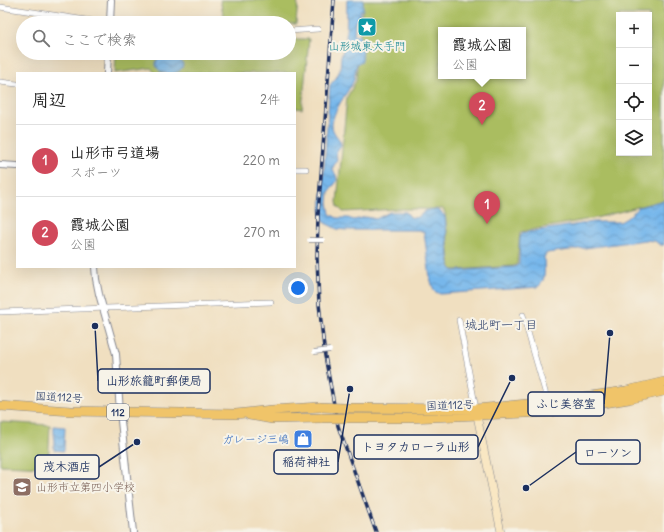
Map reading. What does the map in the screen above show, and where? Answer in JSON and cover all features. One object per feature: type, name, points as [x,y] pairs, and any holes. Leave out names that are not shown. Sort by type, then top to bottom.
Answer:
[{"type":"highway","name":"国道112号","points":[[0,406],[71,411],[236,414],[272,419],[409,418],[476,412],[626,391],[664,382]]},
{"type":"highway","name":"国道112号","points":[[236,414],[320,407],[476,412],[549,412],[629,399],[664,391]]},
{"type":"main road","points":[[476,412],[501,532]]},
{"type":"street","points":[[110,16],[111,0]]},
{"type":"street","points":[[0,7],[60,16]]},
{"type":"street","points":[[296,31],[318,29]]},
{"type":"street","points":[[106,72],[107,60]]},
{"type":"street","points":[[0,82],[16,84]]},
{"type":"street","points":[[0,165],[16,166]]},
{"type":"street","points":[[296,169],[306,169]]},
{"type":"street","points":[[309,240],[323,240]]},
{"type":"street","points":[[95,268],[96,279],[116,354],[120,412],[133,532]]},
{"type":"street","points":[[0,312],[271,302]]},
{"type":"street","points":[[523,315],[548,402]]},
{"type":"street","points":[[459,320],[476,412]]},
{"type":"street","points":[[314,352],[330,350]]},
{"type":"green space","points":[[220,0],[298,0],[296,24],[296,16],[225,16]]},
{"type":"green space","points":[[363,0],[664,0],[664,200],[596,218],[520,232],[517,264],[514,266],[454,270],[451,268],[445,213],[443,209],[398,209],[343,212],[338,207],[337,202],[347,97],[356,81]]},
{"type":"green space","points":[[296,39],[309,39],[302,109],[296,108],[296,72],[154,72],[151,68],[115,72],[116,60],[296,60]]},
{"type":"green space","points":[[0,422],[50,425],[48,467],[0,465]]},
{"type":"water","points":[[347,0],[363,0],[363,10],[360,10],[360,20],[355,21],[354,35],[360,35],[360,46],[363,46],[362,61],[357,64],[353,82],[337,108],[333,119],[332,128],[341,145],[336,152],[337,160],[332,169],[336,175],[337,181],[329,192],[328,202],[330,214],[337,218],[348,218],[354,220],[366,217],[376,219],[390,212],[406,212],[410,217],[415,218],[427,210],[439,211],[445,217],[450,268],[455,271],[515,267],[519,264],[520,238],[522,233],[594,222],[620,222],[639,207],[664,200],[664,245],[660,245],[655,241],[645,240],[547,253],[544,257],[543,281],[538,287],[440,294],[434,291],[430,278],[424,232],[419,230],[346,230],[337,229],[325,223],[321,213],[330,85],[340,70],[341,56],[346,42]]},
{"type":"water","points":[[180,60],[183,64],[179,71],[162,72],[158,69],[156,65],[157,61]]},
{"type":"water","points":[[54,426],[65,427],[64,451],[54,450]]},
{"type":"railway","points":[[334,0],[318,215],[317,258],[319,304],[325,356],[338,426],[376,532]]},
{"type":"place","name":"山形城東大手門","points":[[367,27]]},
{"type":"place","name":"霞城公園","points":[[482,125]]},
{"type":"place","name":"山形市弓道場","points":[[487,224]]},
{"type":"place","name":"山形旅籠町郵便局","points":[[95,326]]},
{"type":"place","name":"ふじ美容室","points":[[610,333]]},
{"type":"place","name":"トヨタカローラ山形","points":[[512,378]]},
{"type":"place","name":"稲荷神社","points":[[350,389]]},
{"type":"place","name":"ガレージ三嶋","points":[[303,439]]},
{"type":"place","name":"茂木酒店","points":[[137,442]]},
{"type":"place","name":"山形市立第四小学校","points":[[22,487]]},
{"type":"place","name":"ローソン","points":[[526,488]]},
{"type":"district","name":"城北町一丁目","points":[[501,324]]}]
